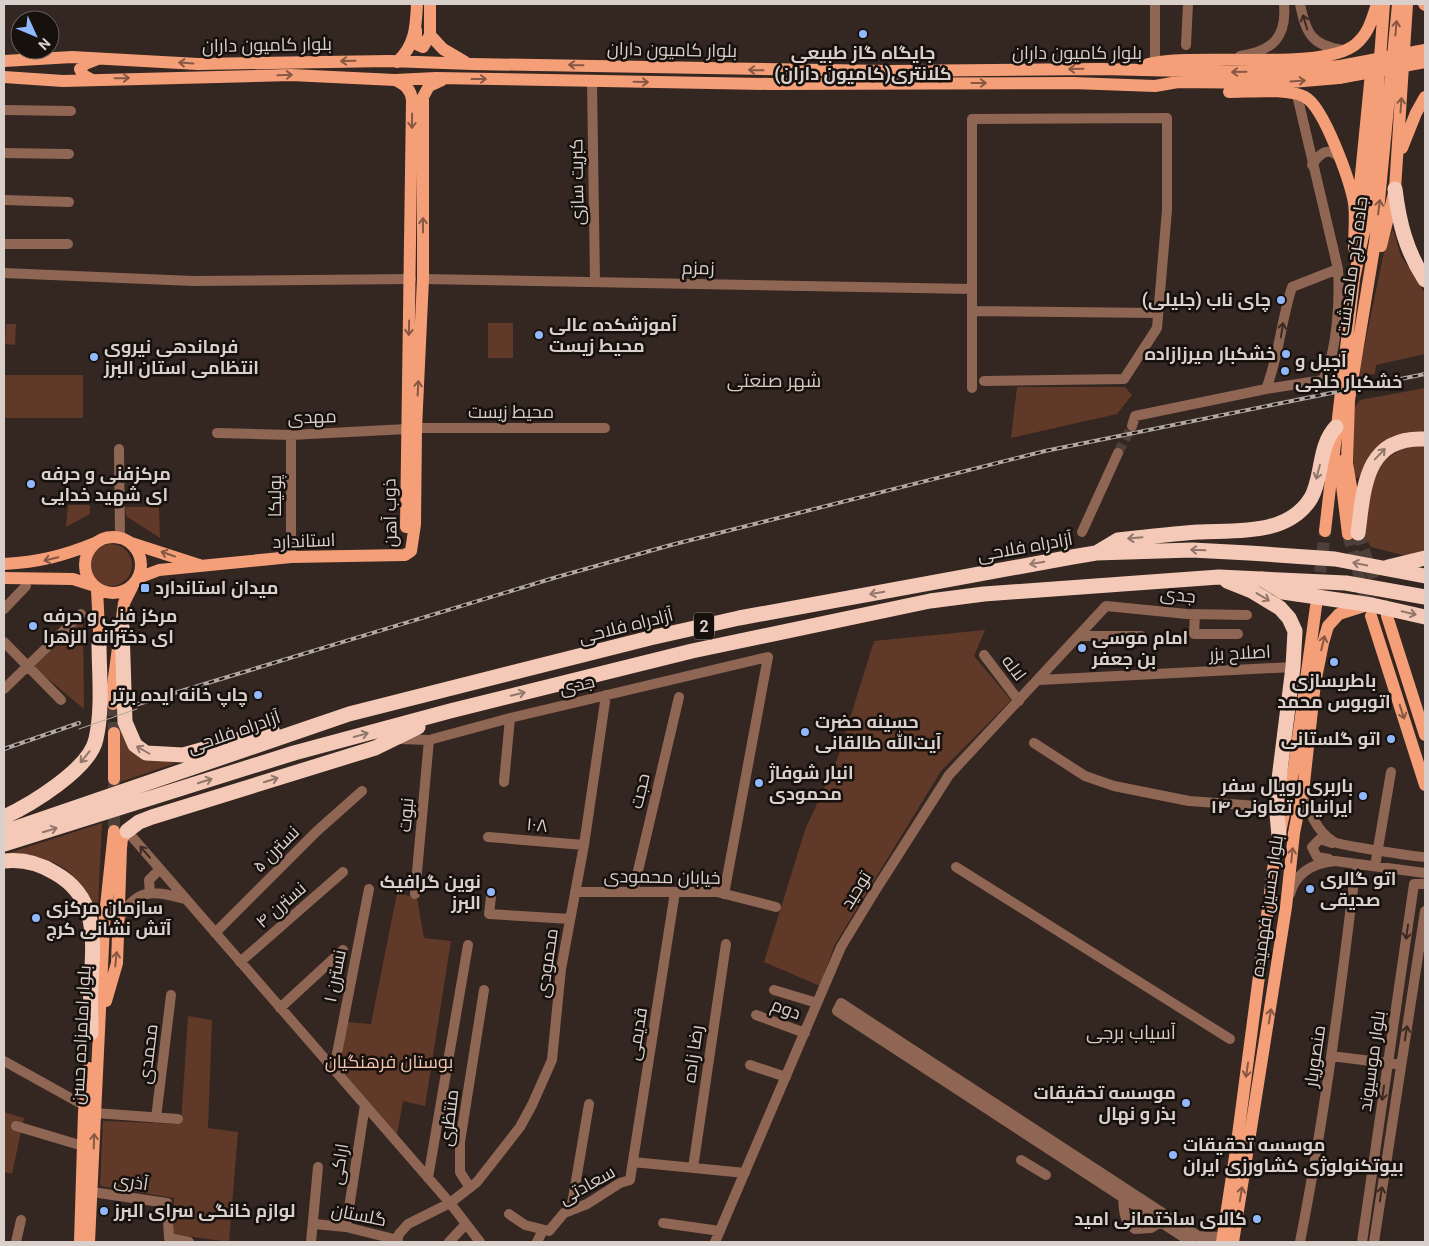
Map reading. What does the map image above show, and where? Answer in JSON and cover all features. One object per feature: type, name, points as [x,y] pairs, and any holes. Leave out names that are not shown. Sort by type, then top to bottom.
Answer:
[{"type":"highway","points":[[1395,189],[1399,224],[1411,256],[1425,280]]},
{"type":"highway","points":[[1096,553],[1118,540],[1258,530],[1288,520],[1301,510],[1312,497],[1326,445],[1336,427]]},
{"type":"highway","points":[[1353,533],[1367,475],[1374,460],[1387,447],[1399,441],[1425,439]]},
{"type":"highway","name":"آزادراه فلاحی","points":[[4,832],[349,714],[650,638],[739,618],[1096,553],[1192,550],[1335,559],[1425,576]]},
{"type":"highway","points":[[1381,568],[1425,558]]},
{"type":"highway","points":[[1219,577],[1266,598],[1280,608],[1289,618],[1295,631],[1293,667],[1276,803],[1279,836]]},
{"type":"highway","name":"آزادراه فلاحی","points":[[4,844],[294,753],[450,711],[692,651],[930,602],[984,594],[1219,577],[1346,583],[1425,597]]},
{"type":"highway","points":[[1261,578],[1283,592],[1371,610],[1425,617]]},
{"type":"highway","points":[[122,627],[126,722],[135,745],[146,753],[183,755],[274,730],[308,727]]},
{"type":"highway","points":[[4,817],[24,808],[54,788],[87,756],[96,740],[99,642]]},
{"type":"highway","points":[[116,831],[375,748],[450,711]]},
{"type":"highway","points":[[4,861],[18,860],[41,865],[62,876],[83,899],[93,931],[95,1028]]},
{"type":"main road","points":[[417,4],[416,44],[419,47],[427,44],[430,36],[430,4]]},
{"type":"main road","points":[[1118,69],[1155,62],[1214,59],[1290,59],[1318,57],[1346,51],[1355,45],[1370,28],[1377,4]]},
{"type":"main road","points":[[1355,226],[1377,4]]},
{"type":"main road","name":"جاده کرج ماهدشت","points":[[1336,427],[1354,279],[1365,226],[1372,167],[1384,4]]},
{"type":"main road","name":"جاده کرج ماهدشت","points":[[1353,533],[1347,463],[1349,400],[1364,312],[1383,172],[1398,4]]},
{"type":"main road","points":[[1364,312],[1395,189],[1407,4]]},
{"type":"main road","points":[[397,62],[407,53],[416,30]]},
{"type":"main road","points":[[430,36],[443,49],[472,64]]},
{"type":"main road","points":[[1340,72],[1425,50]]},
{"type":"main road","name":"بلوار کامیون داران","points":[[60,58],[72,57],[198,64],[397,62],[888,71],[1118,69],[1340,72]]},
{"type":"main road","points":[[92,80],[83,75],[80,69],[85,64],[98,59]]},
{"type":"main road","name":"بلوار کامیون داران","points":[[4,61],[28,60]]},
{"type":"main road","points":[[41,79],[61,76],[67,72],[68,66],[65,62],[56,60]]},
{"type":"main road","points":[[1340,72],[1425,62]]},
{"type":"main road","points":[[555,80],[557,65]]},
{"type":"main road","name":"بلوار کامیون داران","points":[[4,78],[92,80],[198,79],[291,75],[395,80],[447,78],[769,84],[1073,83],[1155,86],[1178,82],[1280,83],[1340,72]]},
{"type":"main road","name":"ذوب آهن","points":[[405,555],[423,97],[429,86],[447,78]]},
{"type":"main road","name":"ذوب آهن","points":[[395,80],[405,85],[411,92],[412,100],[417,279]]},
{"type":"main road","points":[[1155,86],[1203,91],[1297,94],[1309,100],[1315,107],[1340,158],[1354,204],[1354,279]]},
{"type":"main road","points":[[1397,165],[1416,113],[1425,98]]},
{"type":"main road","points":[[1325,531],[1336,427]]},
{"type":"main road","points":[[1336,427],[1339,431],[1339,477],[1353,533]]},
{"type":"main road","points":[[4,564],[39,562],[66,555],[104,538],[125,540],[137,550],[141,559],[135,582],[124,603],[113,685],[108,706],[99,642],[95,587],[85,568],[85,558],[96,543]]},
{"type":"main road","name":"استاندارد","points":[[125,540],[204,567]]},
{"type":"main road","name":"استاندارد","points":[[135,582],[159,570],[291,557],[405,555]]},
{"type":"main road","points":[[4,578],[72,579],[115,594],[135,582]]},
{"type":"main road","name":"بلوار حسین فهمیده","points":[[1226,1240],[1250,1043],[1279,836],[1294,768],[1316,606]]},
{"type":"main road","name":"بلوار حسین فهمیده","points":[[1226,1240],[1265,1045],[1286,907],[1294,833],[1304,783],[1315,683],[1322,642],[1328,626],[1339,614],[1350,608],[1371,610]]},
{"type":"main road","points":[[1371,610],[1425,785]]},
{"type":"main road","points":[[1387,616],[1425,735]]},
{"type":"main road","points":[[110,734],[111,779]]},
{"type":"main road","points":[[95,1028],[116,963],[122,839],[116,831]]},
{"type":"main road","name":"بلوار امامزاده حسن","points":[[89,1242],[92,1192],[90,1109],[95,1028],[116,831]]},
{"type":"main road","points":[[1250,1043],[1265,1045]]},
{"type":"main road","name":"بلوار امامزاده حسن","points":[[80,1242],[83,1146],[90,1109]]},
{"type":"street","points":[[1155,4],[1155,62]]},
{"type":"street","points":[[1186,45],[1188,4]]},
{"type":"street","points":[[1214,59],[1254,53],[1274,42],[1283,26],[1284,4]]},
{"type":"street","points":[[1300,4],[1309,34],[1319,44],[1346,51]]},
{"type":"street","name":"کبریت سازی","points":[[592,81],[595,282]]},
{"type":"street","points":[[1132,426],[1135,416],[1266,389],[1323,380],[1330,365],[1338,296],[1338,269],[1312,165],[1297,94]]},
{"type":"street","points":[[4,110],[71,111]]},
{"type":"street","points":[[972,388],[972,119],[1167,118],[1167,210],[1157,328],[1124,379],[984,381]]},
{"type":"street","points":[[1312,165],[1319,154],[1326,151],[1334,152],[1340,158]]},
{"type":"street","points":[[4,153],[69,154]]},
{"type":"street","points":[[4,200],[69,202]]},
{"type":"street","points":[[4,244],[68,244]]},
{"type":"street","points":[[1266,389],[1276,364],[1285,308],[1292,287],[1338,269]]},
{"type":"street","name":"زمزم","points":[[4,273],[193,281],[417,279],[972,289]]},
{"type":"street","points":[[972,311],[1158,313]]},
{"type":"street","name":"محیط زیست","points":[[411,429],[605,428]]},
{"type":"street","name":"مهدی","points":[[217,433],[291,434],[411,429]]},
{"type":"street","name":"پولیکا","points":[[291,434],[291,557]]},
{"type":"street","points":[[120,449],[125,540]]},
{"type":"street","points":[[1082,532],[1118,453]]},
{"type":"street","points":[[4,609],[26,586]]},
{"type":"street","name":"جدی","points":[[1106,606],[1195,614],[1247,615]]},
{"type":"street","name":"توحید","points":[[715,1242],[841,947],[949,775],[1106,606]]},
{"type":"street","points":[[4,689],[81,614]]},
{"type":"street","points":[[1195,614],[1190,635],[1238,634]]},
{"type":"street","points":[[1079,636],[1141,636]]},
{"type":"street","points":[[4,642],[61,700]]},
{"type":"street","name":"لاله","points":[[984,654],[1018,701]]},
{"type":"street","name":"جدی","points":[[394,739],[429,740],[510,718],[768,657],[724,894]]},
{"type":"street","name":"اصلاح بزر","points":[[1039,680],[1293,667]]},
{"type":"street","name":"محمودی","points":[[397,1241],[399,1234],[408,1224],[450,1203],[470,1188],[503,1151],[520,1127],[552,1060],[561,969],[584,845],[606,695]]},
{"type":"street","name":"حجت","points":[[633,892],[679,697]]},
{"type":"street","points":[[504,782],[510,718]]},
{"type":"street","name":"نبوت","points":[[415,894],[429,740]]},
{"type":"street","points":[[1034,742],[1085,776],[1114,786],[1189,801],[1257,806]]},
{"type":"street","points":[[1374,866],[1391,772]]},
{"type":"street","points":[[1304,783],[1306,802],[1313,818],[1336,844]]},
{"type":"street","name":"نسترن ۵","points":[[215,933],[317,831],[362,791]]},
{"type":"street","points":[[116,831],[160,869],[450,1203],[480,1242]]},
{"type":"street","name":"۱۰۸","points":[[488,837],[584,845]]},
{"type":"street","points":[[1425,857],[1336,844],[1320,839],[1312,847],[1317,857],[1425,873]]},
{"type":"street","points":[[1286,907],[1291,888],[1303,872],[1313,864],[1335,861]]},
{"type":"street","points":[[956,867],[1230,1039]]},
{"type":"street","points":[[150,893],[149,880],[160,869]]},
{"type":"street","name":"نسترن ۴","points":[[240,962],[343,872]]},
{"type":"street","name":"منصوریار","points":[[1300,1242],[1315,1165],[1355,874]]},
{"type":"street","name":"بلوار موسیوند","points":[[1362,1242],[1414,884],[1425,884]]},
{"type":"street","name":"نسترن ۱","points":[[334,1069],[369,889]]},
{"type":"street","name":"خیابان محمودی","points":[[576,892],[724,894],[776,907]]},
{"type":"street","name":"قدیمی","points":[[630,1180],[675,892]]},
{"type":"street","points":[[119,919],[129,902],[150,893],[165,893],[186,899]]},
{"type":"street","points":[[491,897],[489,914],[570,919]]},
{"type":"street","name":"بلوار موسیوند","points":[[1374,1242],[1425,911]]},
{"type":"street","name":"رضا زاده","points":[[694,1168],[726,944]]},
{"type":"street","points":[[428,1178],[468,945]]},
{"type":"street","points":[[280,1008],[343,950]]},
{"type":"street","name":"منتظری","points":[[470,1188],[460,1172],[460,1142],[484,990]]},
{"type":"street","points":[[774,990],[817,1003]]},
{"type":"street","name":"محمدی","points":[[156,1118],[171,995]]},
{"type":"street","points":[[1191,1242],[837,1010],[841,1003],[1198,1236],[1226,1240]]},
{"type":"street","name":"دوم","points":[[756,1015],[804,1033]]},
{"type":"street","points":[[1331,1056],[1401,1065]]},
{"type":"street","points":[[4,1061],[90,1109],[178,1119]]},
{"type":"street","points":[[750,1065],[786,1077]]},
{"type":"street","points":[[571,1210],[589,1104]]},
{"type":"street","name":"اراکی","points":[[346,1227],[365,1105]]},
{"type":"street","points":[[16,1126],[83,1146]]},
{"type":"street","points":[[1021,1160],[1046,1175]]},
{"type":"street","name":"سعادتی","points":[[633,1162],[745,1173]]},
{"type":"street","points":[[310,1242],[314,1224],[318,1167]]},
{"type":"street","name":"سعادتی","points":[[543,1230],[549,1231],[564,1214],[587,1204],[620,1183],[630,1180]]},
{"type":"street","name":"آذری","points":[[92,1192],[167,1203],[169,1238],[189,1242]]},
{"type":"street","points":[[1123,1197],[1124,1215],[1128,1224],[1135,1229],[1151,1228],[1161,1222]]},
{"type":"street","points":[[509,1214],[525,1225],[543,1230],[537,1242]]},
{"type":"street","points":[[16,1242],[21,1220]]},
{"type":"street","points":[[663,1223],[720,1231]]},
{"type":"street","name":"گلستان","points":[[314,1224],[346,1227],[397,1241]]},
{"type":"street","points":[[449,1242],[466,1224]]},
{"type":"green space","points":[[1393,229],[1401,256],[1425,293],[1425,354],[1376,365],[1375,374],[1358,377],[1384,252]]},
{"type":"green space","points":[[488,323],[513,323],[513,358],[488,358]]},
{"type":"green space","points":[[6,324],[16,324],[15,345],[5,344]]},
{"type":"green space","points":[[4,375],[83,375],[83,418],[4,418]]},
{"type":"green space","points":[[1017,387],[1125,387],[1132,395],[1117,414],[1011,438]]},
{"type":"green space","points":[[1425,388],[1425,435],[1365,464],[1359,478],[1354,477],[1353,410],[1360,400]]},
{"type":"green space","points":[[1413,446],[1425,446],[1425,552],[1406,556],[1371,547],[1363,534],[1365,501],[1378,464],[1400,450]]},
{"type":"green space","points":[[68,505],[90,505],[90,514],[66,527]]},
{"type":"green space","points":[[125,507],[159,507],[160,538],[126,516]]},
{"type":"green space","points":[[107,544],[115,544],[126,550],[132,565],[126,580],[115,586],[107,586],[96,580],[90,569],[90,561],[96,550]]},
{"type":"green space","points":[[83,619],[84,709],[34,667]]},
{"type":"green space","points":[[985,630],[974,656],[1011,700],[941,771],[834,946],[820,986],[764,962],[805,830],[837,760],[874,641]]},
{"type":"green space","points":[[119,728],[123,728],[154,759],[176,763],[120,782]]},
{"type":"green space","points":[[102,823],[97,926],[87,900],[74,876],[48,860],[27,855],[6,854]]},
{"type":"green space","name":"بوستان فرهنگیان","points":[[397,893],[417,898],[424,938],[451,941],[425,1106],[403,1101],[397,1135],[335,1069],[347,1022],[371,1024]]},
{"type":"green space","points":[[188,1016],[212,1020],[208,1128],[238,1132],[229,1242],[173,1234],[174,1198],[100,1186],[103,1121],[181,1124]]},
{"type":"green space","points":[[4,1112],[24,1118],[12,1174],[4,1172]]},
{"type":"tunnel","points":[[1118,453],[1132,426]]},
{"type":"tunnel","points":[[1318,590],[1325,531]]},
{"type":"tunnel","points":[[1358,533],[1386,614]]},
{"type":"tunnel","points":[[1348,534],[1369,611]]},
{"type":"tunnel","points":[[113,704],[114,733]]},
{"type":"tunnel","points":[[114,779],[114,831]]},
{"type":"tram line","points":[[79,729],[137,709]]},
{"type":"railway","points":[[135,705],[557,577],[671,545],[1045,451],[1425,374]]},
{"type":"railway","points":[[4,749],[79,723]]},
{"type":"place","name":"جایگاه گاز طبیعی کلانتری(کامیون داران)","points":[[863,34]]},
{"type":"place","name":"چای ناب (جلیلی)","points":[[1281,300]]},
{"type":"place","name":"آموزشکده عالی محیط زیست","points":[[539,335]]},
{"type":"place","name":"خشکبار میرزازاده","points":[[1286,354]]},
{"type":"place","name":"فرماندهی نیروی انتظامی استان البرز","points":[[94,357]]},
{"type":"place","name":"آجیل و خشکبار خلجی","points":[[1285,371]]},
{"type":"place","name":"مرکزفنی و حرفه ای شهید خدایی","points":[[31,484]]},
{"type":"place","name":"میدان استاندارد","points":[[145,588]]},
{"type":"place","name":"مرکز فنی و حرفه ای دخترانه الزهرا","points":[[33,626]]},
{"type":"place","name":"امام موسی بن جعفر","points":[[1082,648]]},
{"type":"place","name":"باطریسازی اتوبوس محمد","points":[[1334,662]]},
{"type":"place","name":"چاپ خانه ایده برتر","points":[[258,695]]},
{"type":"place","name":"حسینه حضرت آیت‌الله طالقانی","points":[[805,732]]},
{"type":"place","name":"اتو گلستانی","points":[[1391,739]]},
{"type":"place","name":"انبار شوفاژ محمودی","points":[[759,783]]},
{"type":"place","name":"باربری رویال سفر ایرانیان تعاونی ۱۴","points":[[1363,796]]},
{"type":"place","name":"اتو گالری صدیقی","points":[[1310,889]]},
{"type":"place","name":"نوین گرافیک البرز","points":[[491,892]]},
{"type":"place","name":"سازمان مرکزی آتش نشانی کرج","points":[[36,918]]},
{"type":"place","name":"موسسه تحقیقات بذر و نهال","points":[[1186,1103]]},
{"type":"place","name":"موسسه تحقیقات بیوتکنولوژی کشاورزی ایران","points":[[1173,1155]]},
{"type":"place","name":"لوازم خانگی سرای البرز","points":[[104,1211]]},
{"type":"place","name":"کالای ساختمانی امید","points":[[1257,1219]]},
{"type":"district","name":"شهر صنعتی","points":[[774,380]]},
{"type":"district","name":"آسیاب برجی","points":[[1131,1032]]}]
